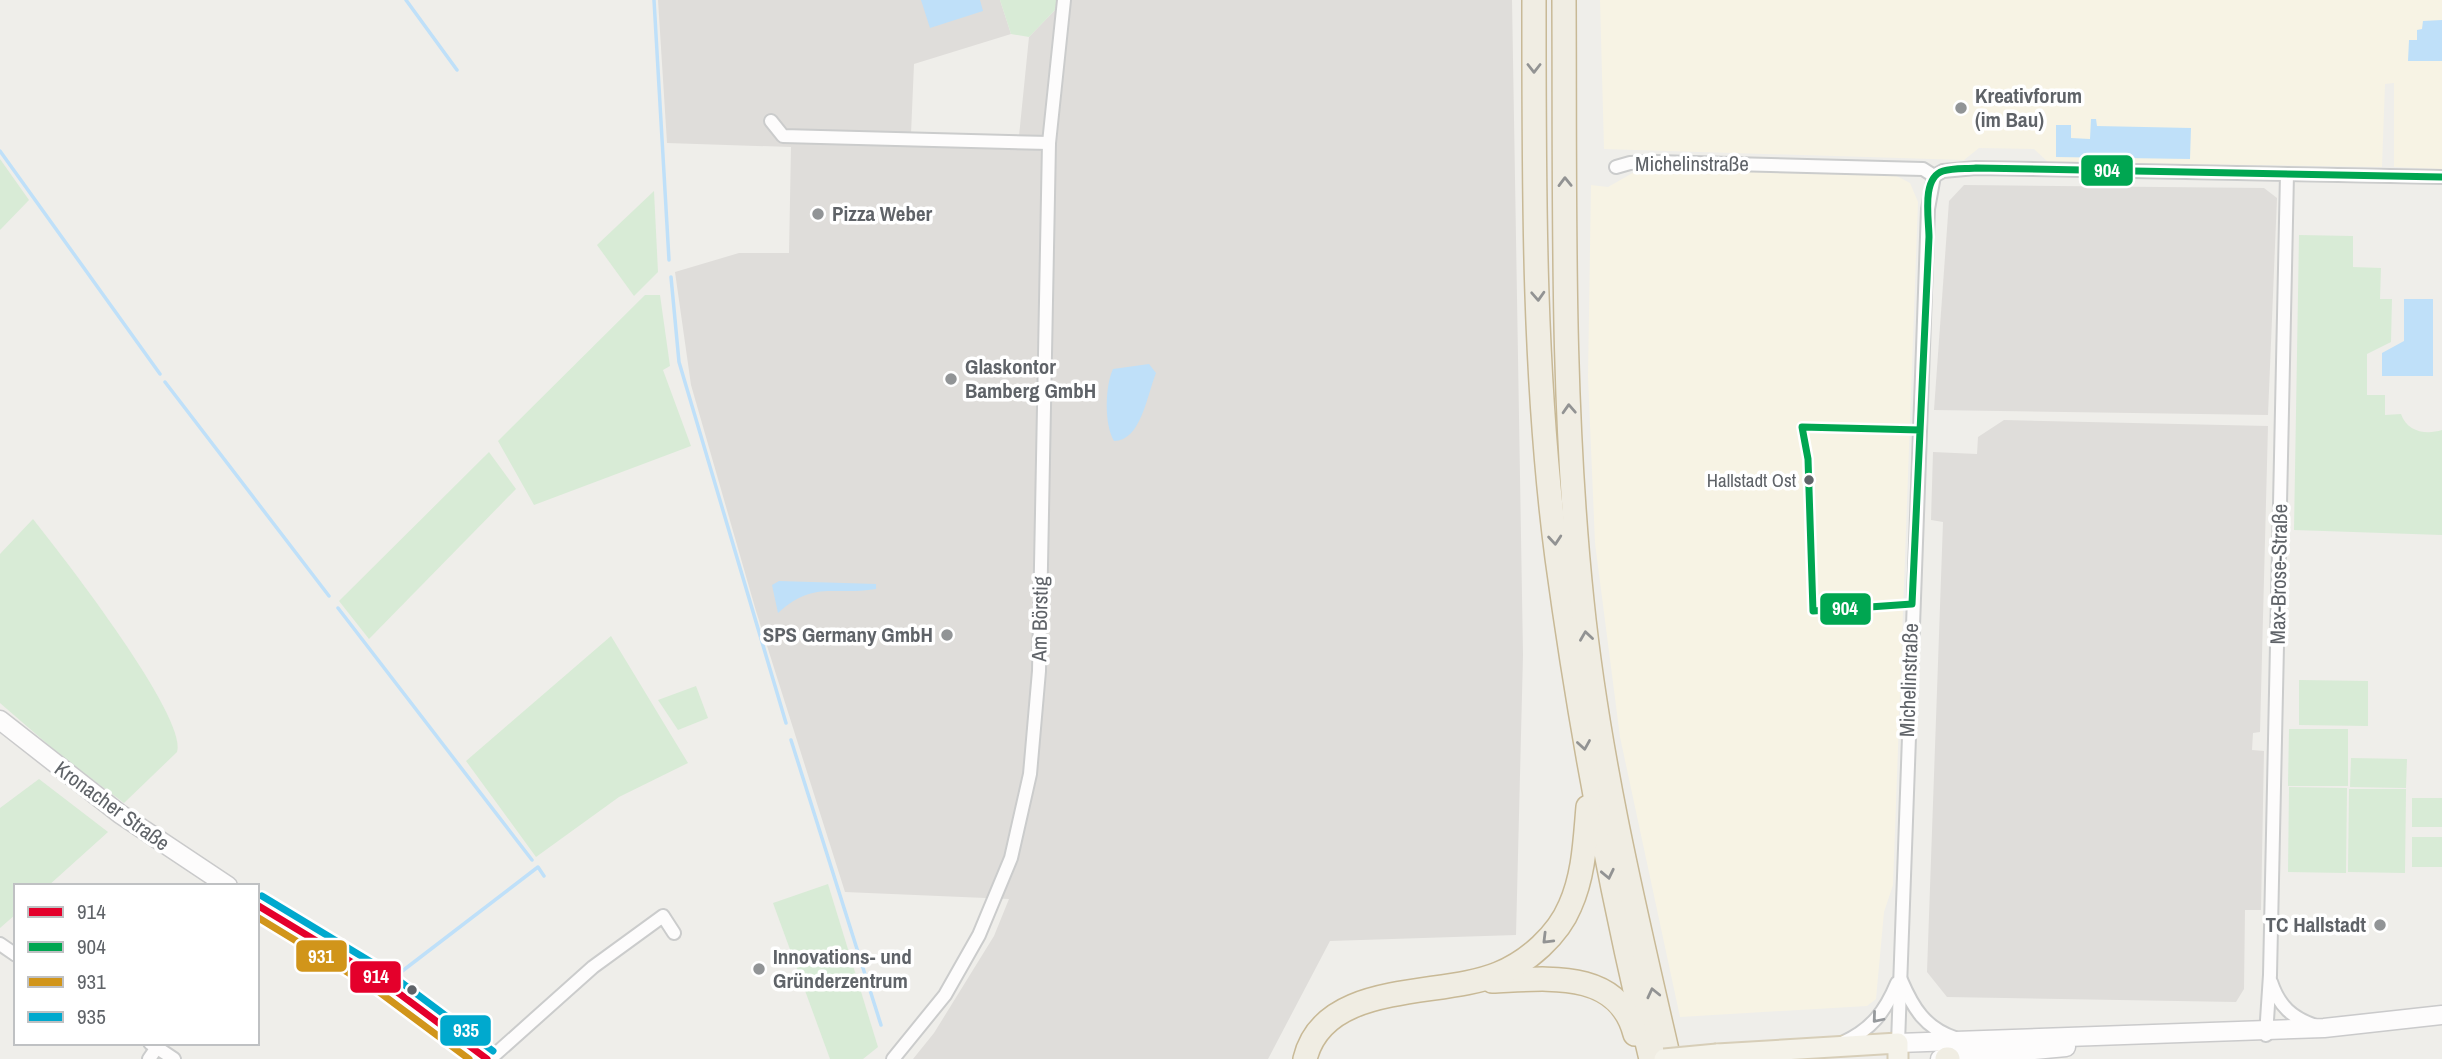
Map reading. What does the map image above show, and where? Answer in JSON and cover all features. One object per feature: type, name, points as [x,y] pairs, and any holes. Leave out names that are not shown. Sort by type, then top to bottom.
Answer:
[{"type":"highway","points":[[1534,0],[1534,165],[1543,385],[1557,556],[1591,783],[1618,922],[1651,1059]]},
{"type":"highway","points":[[1564,0],[1567,381],[1582,602],[1614,814],[1666,1059]]},
{"type":"highway","points":[[1306,1057],[1315,1033],[1344,1010],[1387,997],[1498,975],[1531,954],[1556,930],[1570,908],[1584,860],[1591,783]]},
{"type":"highway","points":[[1468,982],[1551,979],[1597,987],[1614,998],[1628,1015],[1644,1059]]},
{"type":"main road","name":"Kronacher Straße","points":[[0,720],[120,814],[225,884]]},
{"type":"main road","points":[[259,906],[381,981],[489,1059]]},
{"type":"main road","points":[[1666,1059],[1838,1045],[1898,1051],[1962,1040],[2266,1035],[2442,1018]]},
{"type":"main road","points":[[1940,1059],[2053,1048],[2266,1035],[2442,1018]]},
{"type":"street","name":"Am Börstig","points":[[893,1059],[920,1029],[967,960],[1011,858],[1026,797],[1039,671],[1049,143],[1064,0]]},
{"type":"street","points":[[771,121],[783,136],[1049,143]]},
{"type":"street","name":"Michelinstraße","points":[[1616,167],[1630,163],[1655,162],[1923,169],[1934,176]]},
{"type":"street","name":"Michelinstraße","points":[[1934,176],[1943,171],[1976,168],[2442,177]]},
{"type":"street","name":"Max-Brose-Straße","points":[[2266,1035],[2270,977],[2287,174]]},
{"type":"street","name":"Michelinstraße","points":[[1898,1051],[1928,209],[1934,176]]},
{"type":"street","points":[[489,1059],[593,967],[663,916],[674,933]]},
{"type":"street","points":[[1899,976],[1917,1013],[1940,1033],[1962,1040]]},
{"type":"street","points":[[1838,1045],[1860,1034],[1875,1022],[1899,976]]},
{"type":"street","points":[[2270,977],[2280,1003],[2292,1016],[2324,1028]]},
{"type":"street","points":[[149,1059],[156,1045],[174,1059]]},
{"type":"shaded area","points":[[658,0],[1000,0],[1011,34],[914,64],[911,134],[1019,136],[1029,37],[1055,10],[1057,0],[1512,0],[1523,655],[1516,935],[1330,941],[1268,1059],[913,1059],[934,1033],[994,936],[1009,899],[845,892],[756,611],[691,385],[675,272],[739,253],[789,253],[791,147],[667,143]]},
{"type":"shaded area","points":[[1600,0],[2442,0],[2442,169],[2394,167],[2394,83],[2385,84],[2382,167],[2048,162],[2034,149],[1979,148],[1964,160],[1604,149]]},
{"type":"shaded area","points":[[1638,170],[1891,173],[1910,183],[1918,202],[1893,885],[1884,912],[1876,999],[1867,1006],[1680,1017],[1620,737],[1595,543],[1588,377],[1591,185],[1608,187]]},
{"type":"shaded area","points":[[1964,185],[2264,188],[2277,198],[2268,415],[1934,410],[1949,201]]},
{"type":"shaded area","points":[[2004,420],[2268,426],[2260,732],[2253,733],[2252,750],[2264,751],[2261,910],[2245,910],[2244,989],[2236,1002],[1947,997],[1927,972],[1943,522],[1931,520],[1933,452],[1977,454],[1978,437]]},
{"type":"green space","points":[[1000,0],[1057,0],[1055,10],[1029,37],[1011,34]]},
{"type":"green space","points":[[0,159],[29,200],[0,230]]},
{"type":"green space","points":[[654,191],[658,272],[634,296],[597,245]]},
{"type":"green space","points":[[2299,235],[2353,236],[2353,267],[2381,268],[2380,299],[2392,299],[2391,342],[2367,354],[2367,395],[2385,395],[2385,415],[2401,414],[2408,425],[2418,431],[2442,430],[2442,535],[2294,530]]},
{"type":"green space","points":[[645,295],[660,295],[670,366],[663,370],[691,446],[534,505],[498,441]]},
{"type":"green space","points":[[489,452],[516,489],[369,639],[339,601]]},
{"type":"green space","points":[[33,519],[119,635],[163,706],[175,733],[177,752],[124,803],[59,754],[0,703],[0,554]]},
{"type":"green space","points":[[611,636],[688,763],[619,797],[536,857],[466,761]]},
{"type":"green space","points":[[2299,680],[2368,681],[2368,726],[2299,725]]},
{"type":"green space","points":[[696,686],[708,718],[678,730],[658,700]]},
{"type":"green space","points":[[2289,729],[2348,729],[2348,786],[2288,786]]},
{"type":"green space","points":[[2351,758],[2407,759],[2406,788],[2350,787]]},
{"type":"green space","points":[[39,779],[108,832],[50,884],[14,884],[14,916],[0,928],[0,808]]},
{"type":"green space","points":[[2289,787],[2347,788],[2346,873],[2288,872]]},
{"type":"green space","points":[[2349,789],[2406,789],[2405,873],[2348,872]]},
{"type":"green space","points":[[2412,798],[2442,798],[2442,827],[2412,827]]},
{"type":"green space","points":[[2412,837],[2442,837],[2442,867],[2412,867]]},
{"type":"green space","points":[[828,884],[878,1047],[863,1059],[830,1059],[773,903]]},
{"type":"water","points":[[921,0],[980,0],[983,11],[930,28]]},
{"type":"water","points":[[2442,20],[2442,61],[2408,61],[2409,40],[2417,40],[2417,30],[2422,29],[2423,21]]},
{"type":"water","points":[[2091,119],[2096,119],[2097,126],[2191,128],[2190,159],[2056,157],[2056,125],[2071,125],[2071,138],[2090,139]]},
{"type":"water","points":[[2404,299],[2433,299],[2433,376],[2382,376],[2382,353],[2404,341]]},
{"type":"water","points":[[1149,364],[1156,373],[1142,415],[1131,433],[1114,441],[1107,405],[1108,385],[1113,369]]},
{"type":"water","points":[[779,581],[876,584],[876,589],[813,593],[802,596],[778,613],[772,585]]},
{"type":"waterway","points":[[406,0],[457,70]]},
{"type":"waterway","points":[[654,0],[669,260]]},
{"type":"waterway","points":[[0,151],[160,374]]},
{"type":"waterway","points":[[671,277],[679,362],[786,723]]},
{"type":"waterway","points":[[165,382],[329,596]]},
{"type":"waterway","points":[[338,608],[532,860]]},
{"type":"waterway","points":[[791,740],[881,1025]]},
{"type":"waterway","points":[[401,972],[538,867],[544,876]]},
{"type":"transit line","name":"904","points":[[1920,430],[1802,427],[1808,459],[1813,611],[1912,604],[1929,237],[1928,200],[1932,182],[1936,175],[1943,171],[1976,168],[2442,177]]},
{"type":"transit line","name":"935","points":[[262,896],[386,971],[493,1051]]},
{"type":"transit line","name":"914","points":[[259,906],[381,980],[487,1059]]},
{"type":"transit line","name":"931","points":[[259,918],[375,989],[469,1059]]},
{"type":"place","name":"Kreativforum (im Bau)","points":[[1961,108]]},
{"type":"place","name":"Pizza Weber","points":[[818,214]]},
{"type":"place","name":"Glaskontor Bamberg GmbH","points":[[951,379]]},
{"type":"place","name":"Hallstadt Ost","points":[[1809,480]]},
{"type":"place","name":"SPS Germany GmbH","points":[[947,635]]},
{"type":"place","name":"TC Hallstadt","points":[[2380,925]]},
{"type":"place","name":"Innovations- und Gründerzentrum","points":[[759,969]]}]
